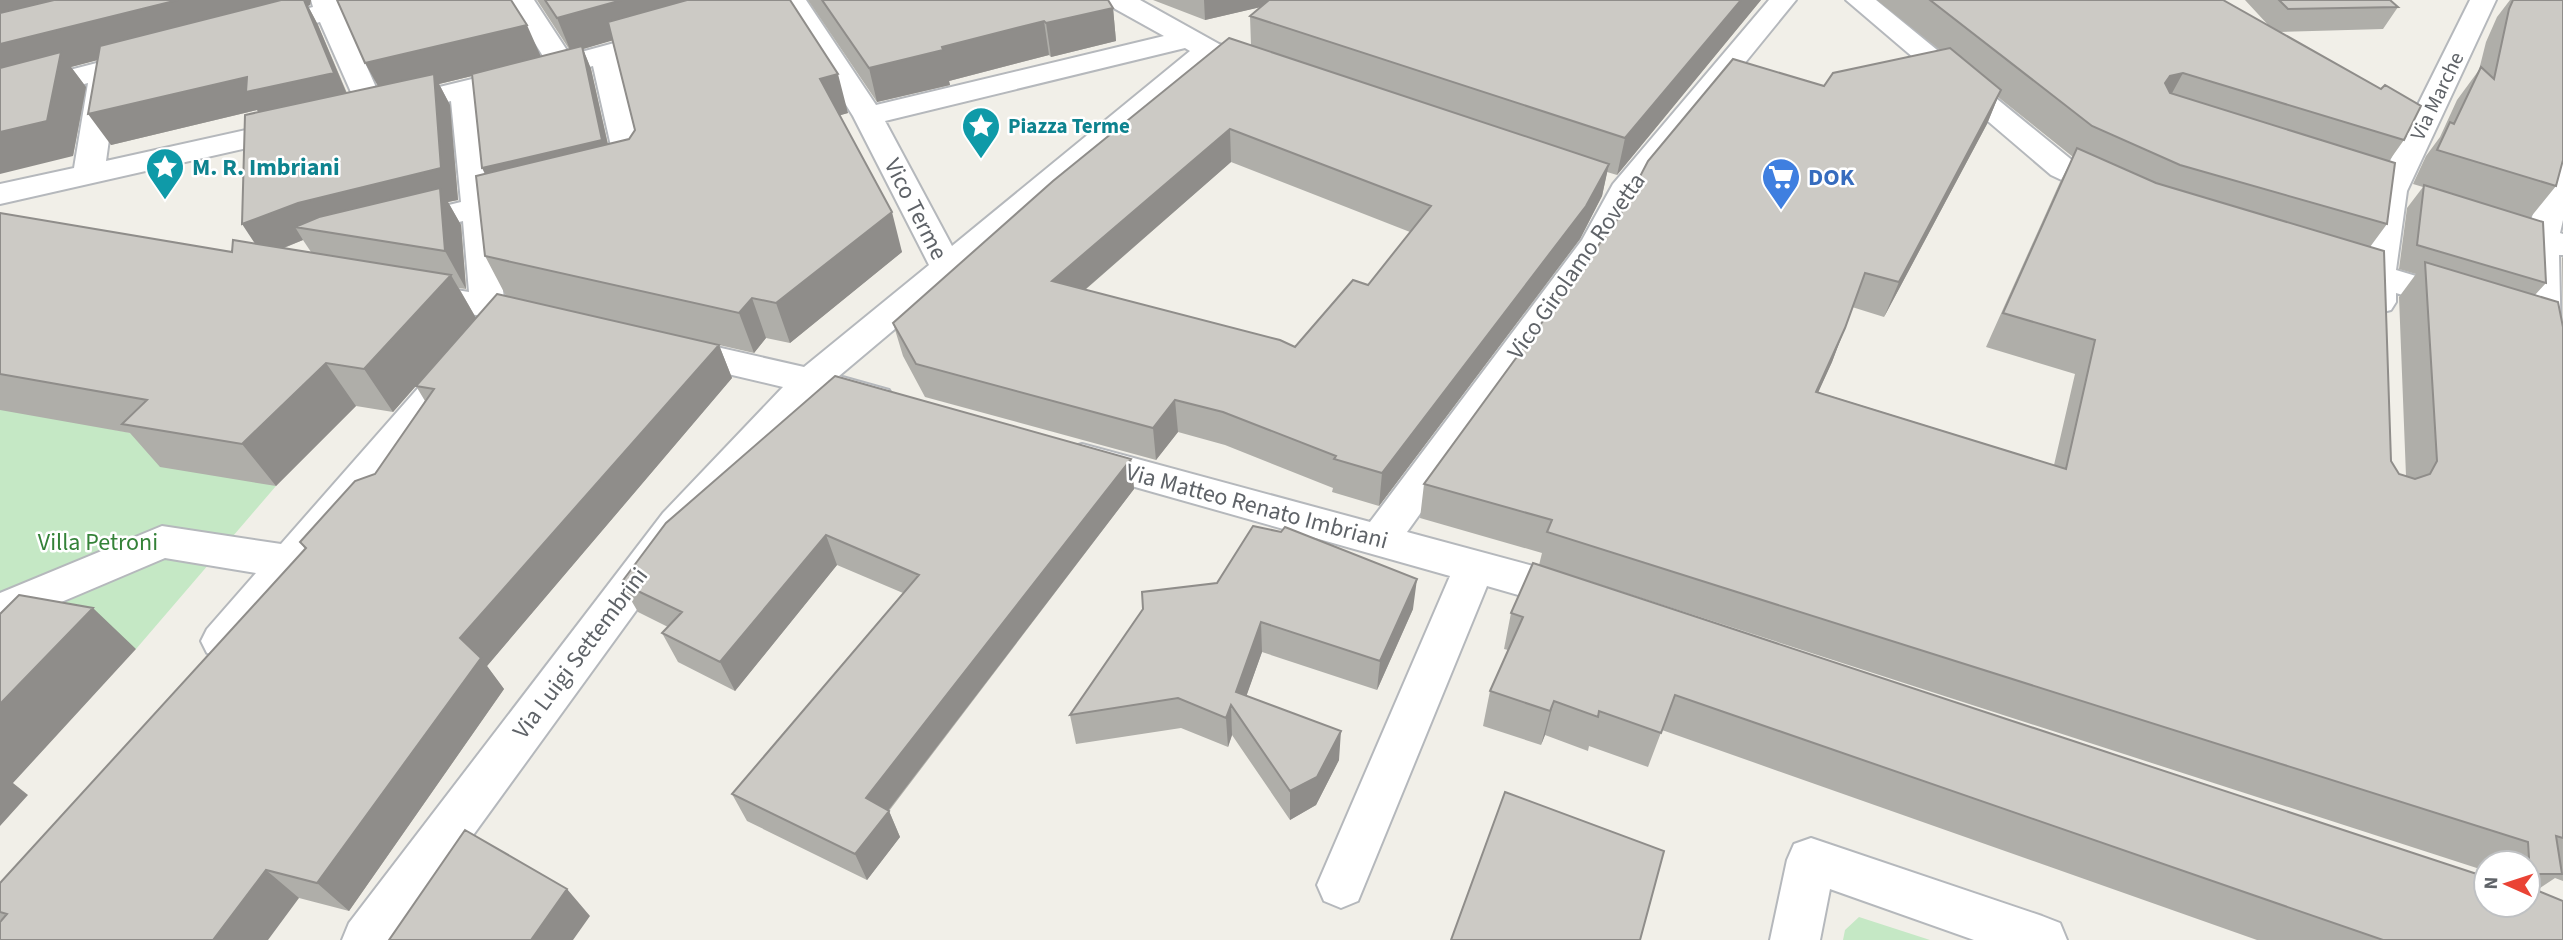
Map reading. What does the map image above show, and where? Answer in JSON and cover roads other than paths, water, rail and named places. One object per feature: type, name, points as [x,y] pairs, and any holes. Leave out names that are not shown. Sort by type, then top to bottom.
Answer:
[{"type":"street","points":[[236,35],[326,6],[370,0]]},
{"type":"street","points":[[520,0],[563,66]]},
{"type":"street","name":"Vico Girolamo Rovetta","points":[[1379,540],[1597,243],[1611,187],[1783,0]]},
{"type":"street","points":[[1859,0],[2062,169],[2136,203]]},
{"type":"street","name":"Via Marche","points":[[2380,331],[2378,276],[2391,191],[2483,0]]},
{"type":"street","points":[[1130,1],[1198,44],[1261,68]]},
{"type":"street","name":"Vico Terme","points":[[785,2],[868,116],[947,268],[810,381]]},
{"type":"street","points":[[326,6],[345,117]]},
{"type":"street","points":[[0,194],[465,90],[606,55],[697,28]]},
{"type":"street","points":[[868,116],[1198,44]]},
{"type":"street","points":[[947,268],[1198,44]]},
{"type":"street","points":[[0,97],[171,52]]},
{"type":"street","points":[[370,234],[632,170],[606,55]]},
{"type":"street","points":[[89,172],[105,70]]},
{"type":"street","points":[[197,671],[486,328],[465,90]]},
{"type":"street","points":[[2563,159],[2552,242],[2533,323],[2563,419]]},
{"type":"street","points":[[2466,215],[2552,242]]},
{"type":"street","points":[[2302,254],[2482,307]]},
{"type":"street","points":[[379,289],[486,328],[572,326]]},
{"type":"street","points":[[651,344],[810,381],[916,411]]},
{"type":"street","name":"Via Luigi Settembrini","points":[[367,940],[677,524],[810,381]]},
{"type":"street","name":"Via Matteo Renato Imbriani","points":[[1047,448],[1475,566],[1609,606]]},
{"type":"street","points":[[0,611],[163,542],[291,562]]},
{"type":"street","points":[[1341,885],[1475,566]]},
{"type":"street","points":[[1795,940],[1811,860],[2042,940]]},
{"type":"place","name":"Piazza Terme","points":[[981,160]]},
{"type":"place","name":"M. R. Imbriani","points":[[165,201]]},
{"type":"place","name":"DOK","points":[[1781,211]]},
{"type":"park label","name":"Villa Petroni","points":[[98,542]]}]
